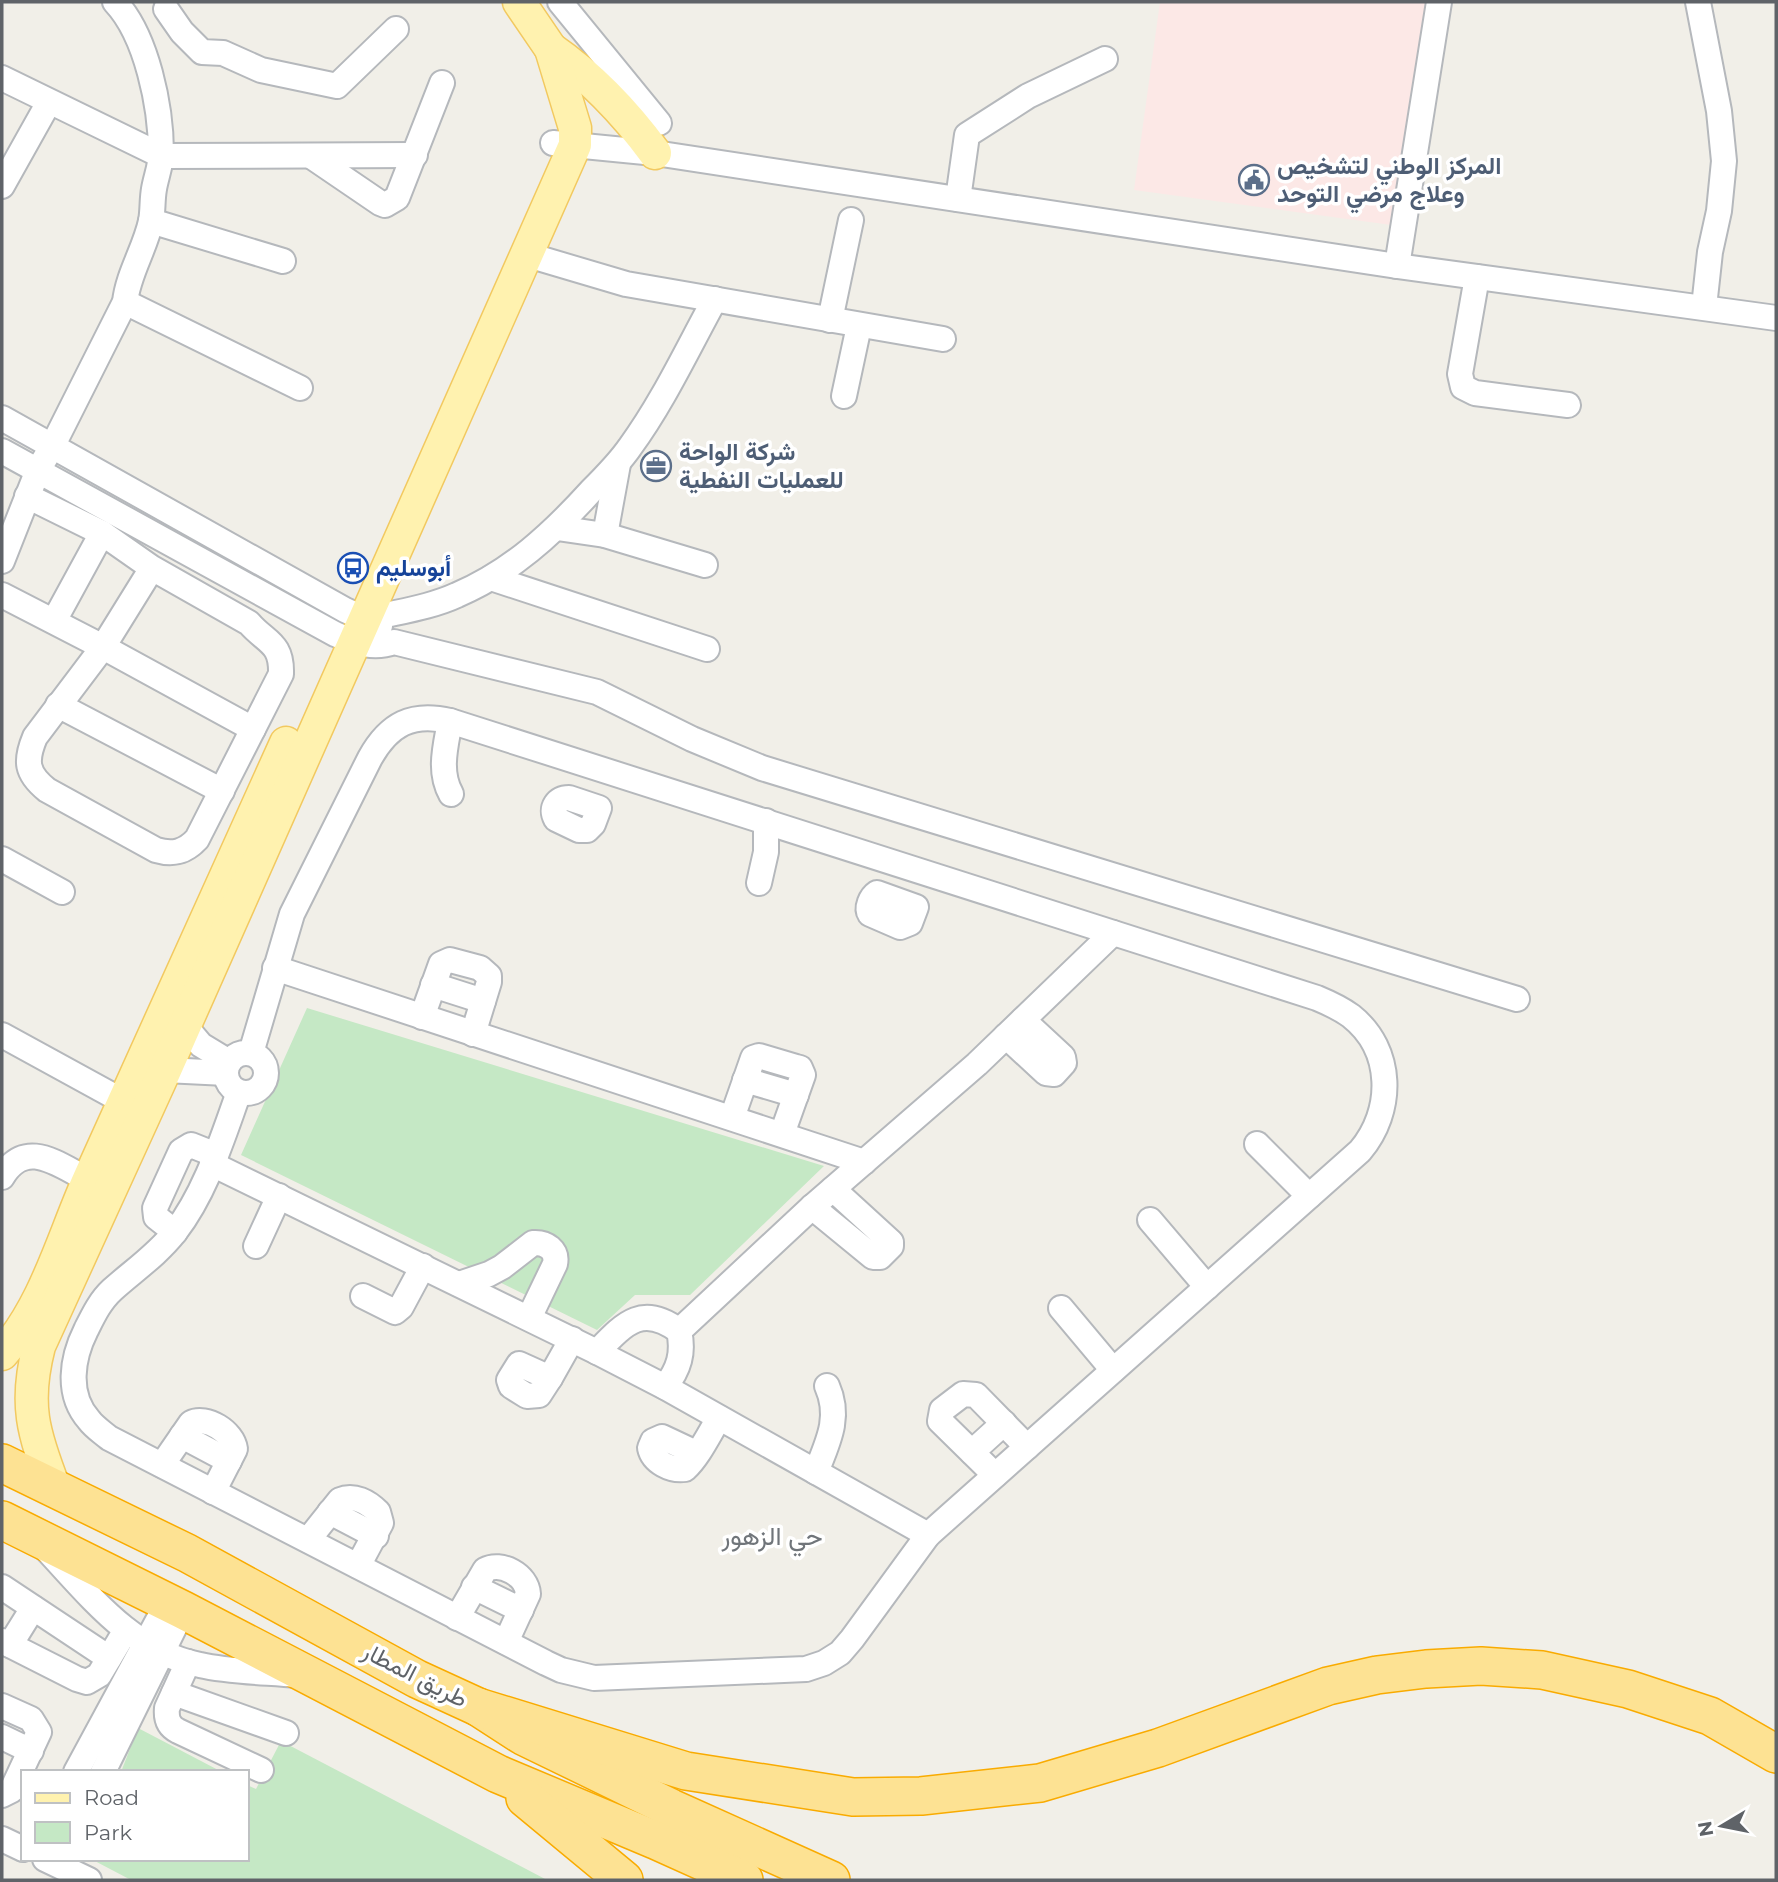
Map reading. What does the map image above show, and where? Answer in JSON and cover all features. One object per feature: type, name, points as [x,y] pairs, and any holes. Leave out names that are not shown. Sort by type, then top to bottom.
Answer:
[{"type":"highway","name":"طريق المطار","points":[[2,1463],[187,1553],[417,1679],[478,1707],[523,1736],[671,1808],[831,1880]]},
{"type":"highway","name":"طريق المطار","points":[[11,1526],[176,1606],[498,1774],[744,1880]]},
{"type":"highway","points":[[478,1707],[686,1771],[853,1797],[921,1796],[1040,1783],[1158,1748],[1328,1686],[1377,1675],[1426,1669],[1481,1667],[1542,1670],[1628,1689],[1710,1716],[1776,1754]]},
{"type":"highway","points":[[498,1774],[624,1880]]},
{"type":"main road","points":[[2,1354],[49,1299],[350,626],[528,255],[564,144],[568,105],[551,49],[519,2]]},
{"type":"main road","points":[[551,49],[586,74],[657,138]]},
{"type":"main road","points":[[54,1487],[33,1425],[30,1399],[32,1372],[49,1299],[89,1180],[135,1108],[165,1070],[494,281],[564,144]]},
{"type":"street","points":[[4,552],[38,470],[125,302],[127,286],[151,221],[154,190],[162,156],[155,101],[136,30],[115,2]]},
{"type":"street","points":[[560,2],[657,138]]},
{"type":"street","points":[[1397,265],[1439,2]]},
{"type":"street","points":[[1698,2],[1719,111],[1724,161],[1720,211],[1710,251],[1704,307]]},
{"type":"street","points":[[136,30],[170,5],[182,32],[202,52],[223,53],[261,70],[337,86],[396,29]]},
{"type":"street","points":[[551,49],[578,24]]},
{"type":"street","points":[[958,199],[967,135],[1028,96],[1105,59]]},
{"type":"street","points":[[2,78],[162,156],[415,155]]},
{"type":"street","points":[[311,156],[386,205],[397,198],[442,83]]},
{"type":"street","points":[[2,186],[48,102]]},
{"type":"street","points":[[564,144],[657,138],[958,199],[1397,265],[1776,318]]},
{"type":"street","points":[[830,320],[851,220]]},
{"type":"street","points":[[151,221],[283,261]]},
{"type":"street","points":[[528,255],[626,284],[943,339]]},
{"type":"street","points":[[1477,276],[1460,374],[1463,387],[1475,393],[1568,405]]},
{"type":"street","points":[[2,451],[350,626],[454,597],[491,578],[535,548],[618,463],[649,417],[715,299]]},
{"type":"street","points":[[125,302],[300,388]]},
{"type":"street","points":[[844,396],[859,326]]},
{"type":"street","points":[[2,418],[53,445],[350,626],[377,646],[394,642],[579,686],[616,700],[692,739],[762,768],[1517,999]]},
{"type":"street","points":[[605,534],[618,463]]},
{"type":"street","points":[[27,496],[102,533],[152,568],[249,623],[276,646],[281,660],[281,674],[197,839],[179,852],[167,853],[156,850],[47,790],[36,781],[29,768],[29,754],[35,737],[103,646],[152,568]]},
{"type":"street","points":[[557,528],[605,534],[705,565]]},
{"type":"street","points":[[54,621],[102,533]]},
{"type":"street","points":[[491,578],[707,649]]},
{"type":"street","points":[[2,595],[103,646],[253,729]]},
{"type":"street","points":[[58,705],[222,791]]},
{"type":"street","points":[[423,717],[450,721],[610,771],[1317,998],[1352,1017],[1363,1029],[1379,1056],[1385,1076],[1382,1112],[1376,1128],[1360,1151],[928,1535],[840,1653],[824,1663],[806,1669],[594,1678],[561,1670],[109,1438],[88,1420],[75,1395],[73,1368],[80,1342],[98,1307],[111,1291],[160,1250],[175,1232],[214,1159],[236,1070],[289,923],[303,888],[378,743],[391,730],[406,721],[423,717]]},
{"type":"street","points":[[450,721],[443,767],[451,794]]},
{"type":"street","points":[[598,808],[610,771]]},
{"type":"street","points":[[759,883],[766,852],[766,821]]},
{"type":"street","points":[[2,859],[62,892]]},
{"type":"street","points":[[916,907],[927,873]]},
{"type":"street","points":[[679,1331],[812,1207],[1015,1028],[1113,933]]},
{"type":"street","points":[[422,1017],[438,968],[445,961],[480,968],[489,976],[489,982],[473,1034]]},
{"type":"street","points":[[275,968],[864,1162]]},
{"type":"street","points":[[185,1026],[201,1045],[236,1070]]},
{"type":"street","points":[[2,1034],[135,1108]]},
{"type":"street","points":[[165,1070],[236,1070]]},
{"type":"street","points":[[732,1118],[745,1080],[796,1095],[782,1134]]},
{"type":"street","points":[[1256,1144],[1309,1196]]},
{"type":"street","points":[[175,1232],[156,1217],[155,1208],[181,1151],[191,1145],[279,1196],[665,1387],[928,1535]]},
{"type":"street","points":[[2,1177],[16,1160],[26,1155],[39,1156],[89,1180]]},
{"type":"street","points":[[812,1207],[873,1257],[883,1255],[891,1242],[833,1189]]},
{"type":"street","points":[[256,1246],[279,1196]]},
{"type":"street","points":[[1150,1220],[1207,1287]]},
{"type":"street","points":[[459,1284],[502,1267],[533,1243],[551,1248],[556,1255],[555,1264],[529,1318]]},
{"type":"street","points":[[363,1296],[395,1312],[401,1307],[423,1266]]},
{"type":"street","points":[[1061,1308],[1113,1370]]},
{"type":"street","points":[[597,1352],[623,1326],[652,1317],[667,1322],[679,1331],[681,1342],[680,1364],[665,1387]]},
{"type":"street","points":[[550,1378],[572,1339]]},
{"type":"street","points":[[816,1472],[834,1423],[833,1404],[827,1386]]},
{"type":"street","points":[[995,1475],[940,1421],[942,1410],[963,1394],[970,1393],[981,1400],[1027,1447]]},
{"type":"street","points":[[696,1453],[719,1418]]},
{"type":"street","points":[[972,1452],[1004,1423]]},
{"type":"street","points":[[162,1465],[182,1436],[229,1461],[213,1492]]},
{"type":"street","points":[[309,1540],[340,1500],[346,1497],[359,1499],[374,1508],[381,1517],[381,1523],[358,1566]]},
{"type":"street","points":[[11,1526],[107,1614],[145,1642],[188,1662],[218,1668],[311,1677]]},
{"type":"street","points":[[2,1587],[109,1658]]},
{"type":"street","points":[[457,1618],[474,1587],[521,1610],[506,1642]]},
{"type":"street","points":[[77,1770],[145,1642],[176,1606]]},
{"type":"street","points":[[33,1608],[6,1643],[82,1681],[94,1680],[109,1658],[145,1642]]},
{"type":"street","points":[[104,1770],[145,1642]]},
{"type":"street","points":[[188,1662],[166,1714],[167,1721],[173,1729],[261,1770]]},
{"type":"street","points":[[174,1693],[286,1733]]},
{"type":"street","points":[[2,1706],[35,1722],[38,1737],[31,1751],[10,1771],[10,1793],[2,1795]]},
{"type":"street","points":[[2,1737],[31,1751]]},
{"type":"street","points":[[2,1839],[21,1848]]},
{"type":"street","points":[[54,1861],[89,1880]]},
{"type":"shaded area","points":[[1160,2],[1432,2],[1406,227],[1134,190]]},
{"type":"green space","points":[[307,1008],[824,1166],[690,1295],[635,1295],[597,1330],[241,1155]]},
{"type":"green space","points":[[138,1728],[218,1770],[122,1770]]},
{"type":"green space","points":[[281,1741],[547,1880],[131,1880],[95,1861],[248,1861],[248,1785],[256,1789]]},
{"type":"place","name":"المركز الوطني لتشخيص وعلاج مرضي التوحد","points":[[1254,180]]},
{"type":"place","name":"شركة الواحة للعمليات النفطية","points":[[656,466]]},
{"type":"place","name":"أبوسليم","points":[[353,568]]},
{"type":"district","name":"حي الزهور","points":[[772,1536]]}]
